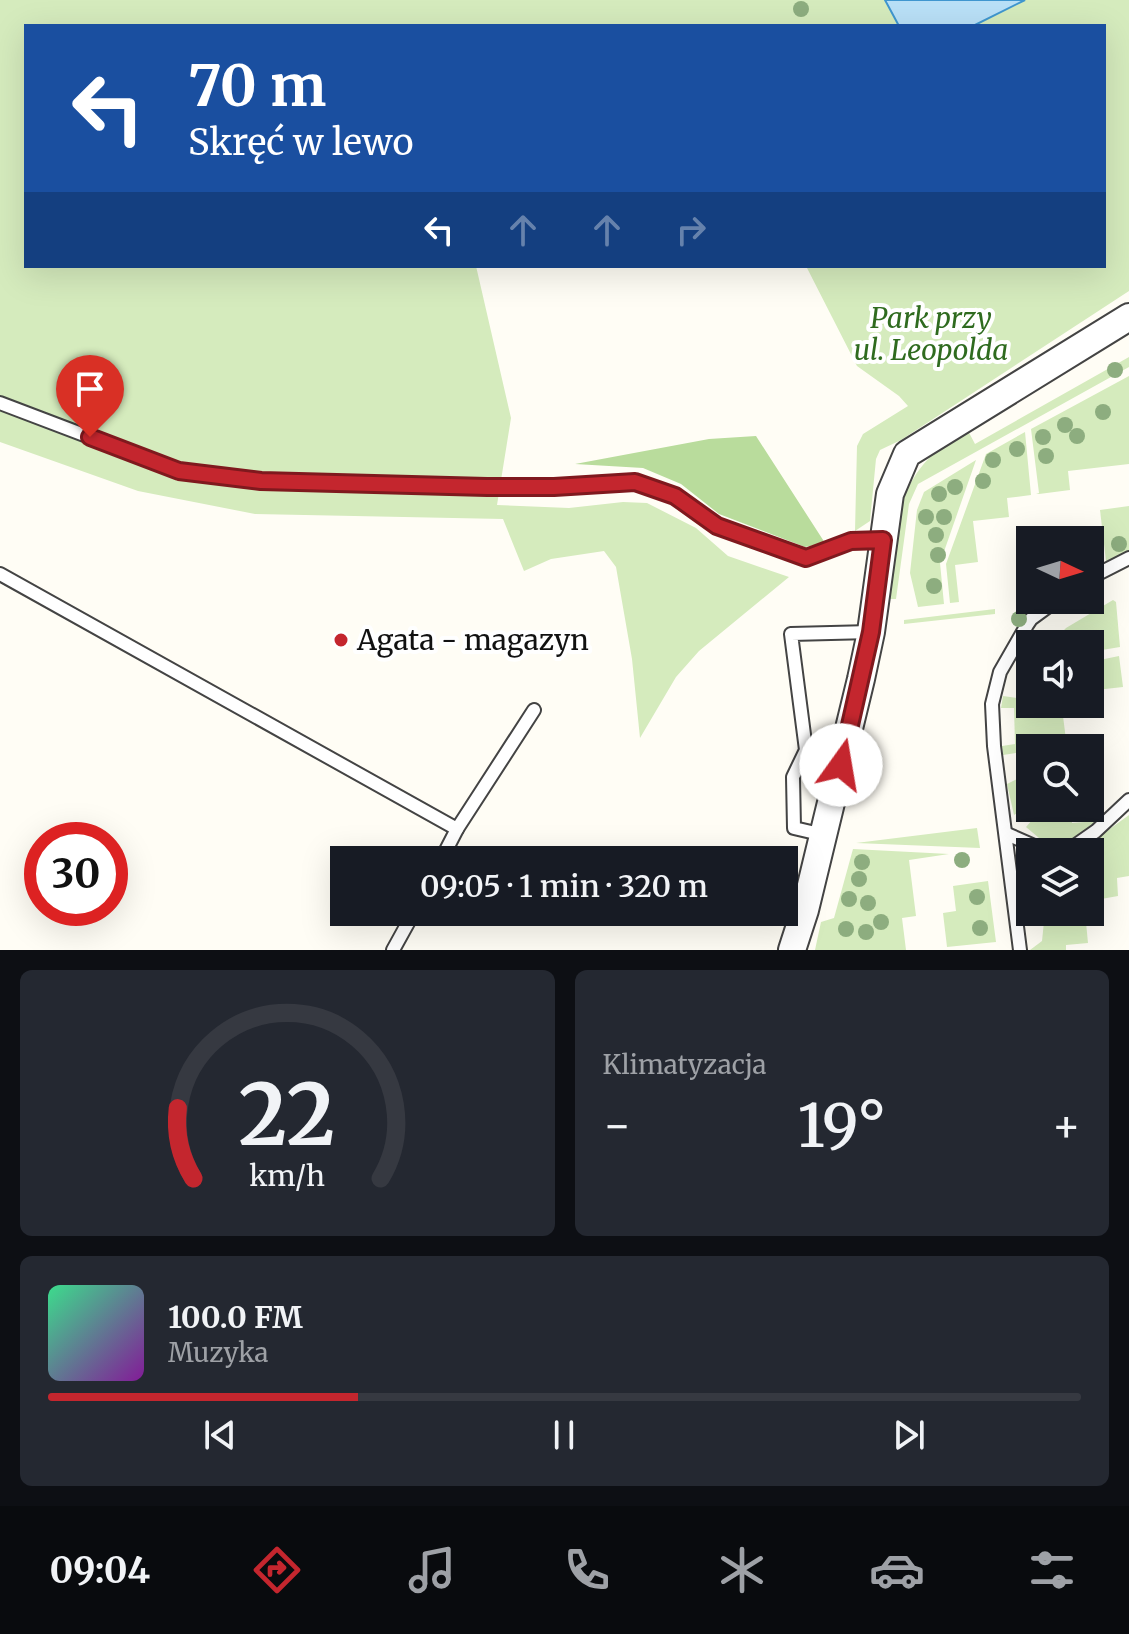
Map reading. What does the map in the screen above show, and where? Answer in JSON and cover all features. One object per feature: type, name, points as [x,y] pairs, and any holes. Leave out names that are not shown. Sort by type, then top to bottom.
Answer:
[{"type":"street","points":[[792,950],[824,835],[871,632],[890,494],[907,454],[1129,317]]},
{"type":"street","points":[[800,950],[805,910]]},
{"type":"lane","points":[[0,403],[179,471],[261,481],[487,487],[635,482],[675,496],[717,526],[806,558],[851,541],[883,540]]},
{"type":"lane","points":[[1104,571],[1129,558]]},
{"type":"lane","points":[[0,574],[457,829]]},
{"type":"lane","points":[[1020,950],[994,746],[992,704],[1000,672],[1027,625],[1038,614]]},
{"type":"lane","points":[[824,835],[790,828],[793,777],[806,750],[791,634],[871,632]]},
{"type":"lane","points":[[448,846],[534,710]]},
{"type":"lane","points":[[1086,838],[1129,800]]},
{"type":"lane","points":[[1007,834],[1016,838]]},
{"type":"lane","points":[[393,950],[406,926]]},
{"type":"green space","name":"Park przy ul. Leopolda","points":[[0,0],[1129,0],[1129,291],[901,440],[880,450],[876,459],[870,521],[855,531],[857,446],[863,434],[908,406],[857,366],[807,268],[1106,268],[1106,24],[24,24],[24,268],[476,268],[511,418],[497,505],[569,508],[623,502],[647,503],[696,528],[728,556],[789,577],[699,651],[676,677],[640,738],[632,659],[616,567],[604,551],[551,559],[524,571],[503,519],[255,514],[138,491],[0,442]]},
{"type":"green space","points":[[1129,357],[1129,367],[918,484],[909,504],[896,599],[889,599],[897,522],[911,482],[924,464],[966,427],[975,444]]},
{"type":"green space","points":[[1129,376],[1129,464],[1068,471],[1070,490],[1036,494],[1039,493],[1031,429]]},
{"type":"green space","points":[[1025,432],[1031,495],[1007,498],[1009,517],[973,521],[978,562],[955,565],[959,602],[950,603],[946,564],[986,454]]},
{"type":"green space","points":[[756,436],[825,543],[805,547],[719,514],[681,484],[643,468],[575,464],[709,439]]},
{"type":"green space","points":[[976,460],[940,563],[944,604],[918,607],[910,573],[917,510],[924,492]]},
{"type":"green space","points":[[1129,506],[1129,553],[1106,561],[1100,510]]},
{"type":"green space","points":[[1113,600],[1116,602],[1120,647],[1104,650],[1104,630],[1064,630],[1090,614],[1104,614],[1104,605]]},
{"type":"green space","points":[[995,609],[995,614],[904,624],[904,620]]},
{"type":"green space","points":[[1119,656],[1123,687],[1104,689],[1104,659]]},
{"type":"green space","points":[[1003,696],[1016,698],[1016,718],[1063,718],[1065,734],[1016,734],[1016,753],[1003,755],[1002,746],[1015,744],[1014,708],[1001,708]]},
{"type":"green space","points":[[1016,780],[1014,815],[1007,784]]},
{"type":"green space","points":[[1129,815],[1129,876],[1117,878],[1118,896],[1104,898],[1104,838],[1097,838]]},
{"type":"green space","points":[[1030,822],[1096,822],[1076,838],[1039,838],[1026,827]]},
{"type":"green space","points":[[977,828],[980,848],[856,843]]},
{"type":"green space","points":[[853,849],[949,854],[909,860],[916,916],[902,918],[906,950],[815,950],[821,922],[834,918]]},
{"type":"green space","points":[[988,881],[996,942],[947,947],[943,913],[956,911],[953,886]]},
{"type":"green space","points":[[1044,926],[1086,926],[1088,943],[1066,945],[1066,950],[1030,950],[1042,941]]},
{"type":"water","points":[[885,0],[1025,0],[977,24],[898,24]]},
{"type":"place","name":"Agata - magazyn","points":[[341,640]]},
{"type":"route","points":[[90,437],[179,471],[261,481],[487,487],[635,482],[675,496],[717,526],[806,558],[851,541],[883,540],[871,632],[841,765]]}]
